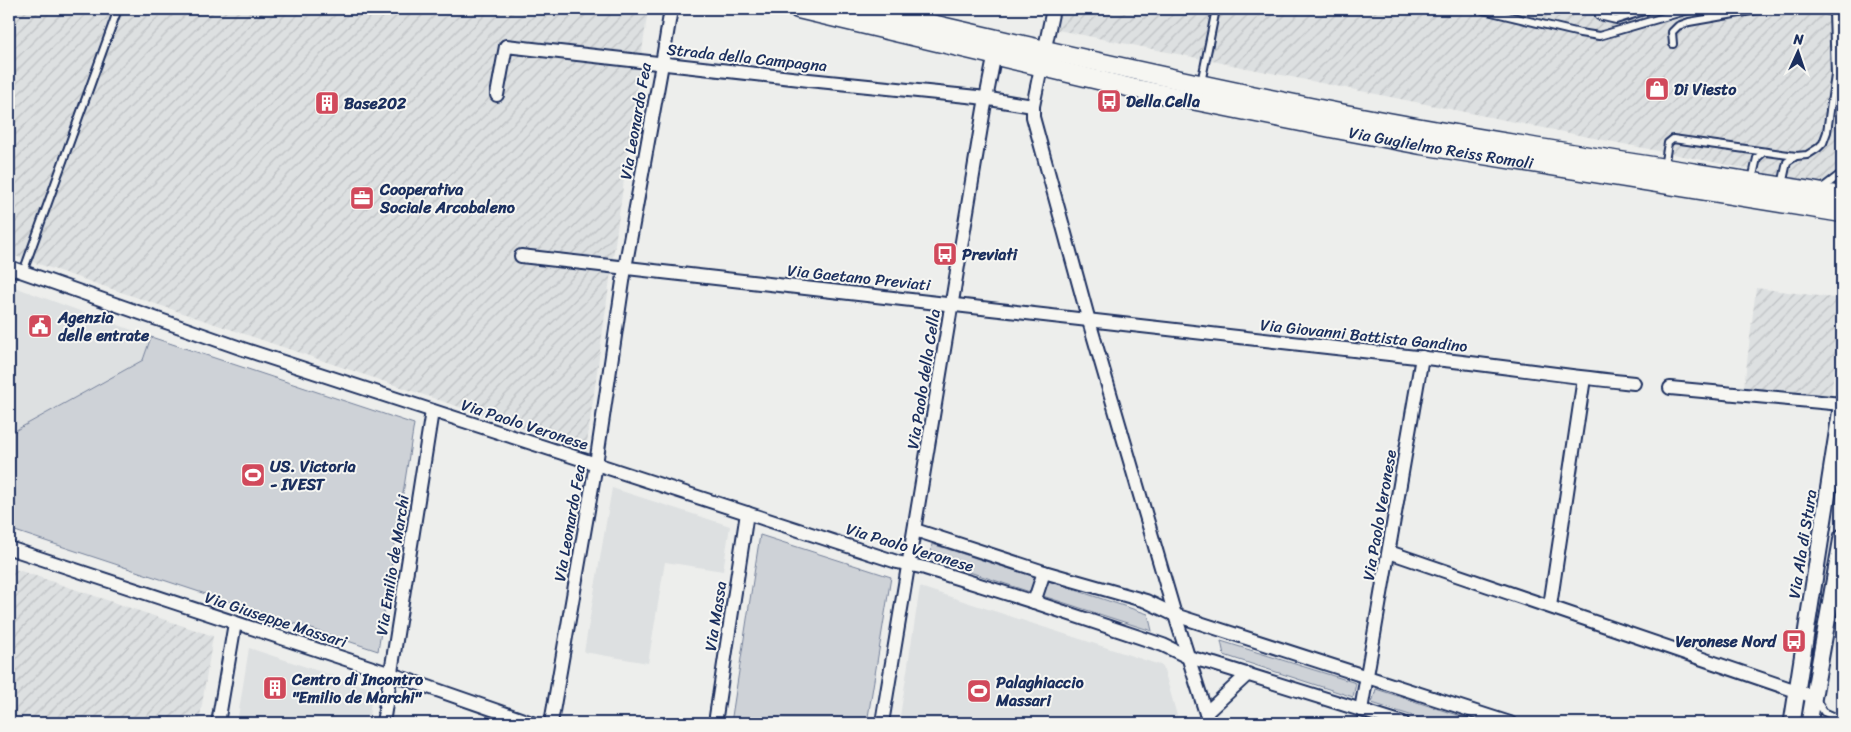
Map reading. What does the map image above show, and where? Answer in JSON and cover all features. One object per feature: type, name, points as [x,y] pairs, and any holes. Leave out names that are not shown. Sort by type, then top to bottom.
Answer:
[{"type":"main road","name":"Via Guglielmo Reiss Romoli","points":[[798,9],[996,48],[1422,145],[1662,176],[1750,190],[1780,195],[1842,213]]},
{"type":"main road","name":"Via Guglielmo Reiss Romoli","points":[[868,9],[996,48]]},
{"type":"main road","name":"Via Guglielmo Reiss Romoli","points":[[1780,195],[1816,192],[1842,196]]},
{"type":"street","name":"Via Leonardo Fea","points":[[551,723],[596,464],[625,268],[671,9]]},
{"type":"street","points":[[1053,9],[1033,106],[1033,117],[1089,321],[1175,615],[1208,718],[1248,674]]},
{"type":"street","name":"Strada della Campagna","points":[[497,95],[506,46],[986,98],[1033,106]]},
{"type":"street","name":"Via Paolo della Cella","points":[[882,723],[986,98],[996,48]]},
{"type":"street","points":[[521,256],[625,268]]},
{"type":"street","name":"Via Paolo Veronese","points":[[9,267],[177,327],[432,411],[909,566],[925,568],[1034,602],[1163,646],[1188,657],[1403,723]]},
{"type":"street","name":"Via Gaetano Previati","points":[[625,268],[952,303],[1089,321]]},
{"type":"street","name":"Via Giovanni Battista Gandino","points":[[1089,321],[1422,357],[1634,383]]},
{"type":"street","name":"Via Paolo Veronese","points":[[1361,710],[1422,357]]},
{"type":"street","points":[[1550,606],[1584,378]]},
{"type":"street","points":[[1670,388],[1842,404]]},
{"type":"street","name":"Via Ala di Stura","points":[[1792,723],[1839,445],[1842,404]]},
{"type":"street","name":"Via Emilio de Marchi","points":[[383,723],[432,411]]},
{"type":"street","name":"Via Massa","points":[[715,723],[747,513]]},
{"type":"street","name":"Via Paolo Veronese","points":[[915,530],[1044,572],[1146,601],[1175,615],[1510,723]]},
{"type":"street","points":[[1809,723],[1842,537]]},
{"type":"street","name":"Via Giuseppe Massari","points":[[9,548],[391,674],[532,723]]},
{"type":"street","points":[[1389,552],[1814,697]]},
{"type":"street","points":[[1034,602],[1044,572]]},
{"type":"street","points":[[218,723],[235,623]]},
{"type":"lane","points":[[9,13],[10,9]]},
{"type":"lane","points":[[23,272],[118,9]]},
{"type":"lane","points":[[1199,93],[1216,9]]},
{"type":"lane","points":[[1599,12],[1599,16],[1616,20],[1651,9]]},
{"type":"lane","points":[[1483,10],[1599,36],[1692,9]]},
{"type":"lane","points":[[1673,44],[1672,32],[1678,26],[1689,22],[1763,9]]},
{"type":"lane","points":[[1662,176],[1668,143],[1673,139],[1796,156],[1808,155],[1823,143],[1827,132],[1836,75],[1836,10],[1821,9]]},
{"type":"lane","points":[[1750,190],[1757,158],[1766,152]]},
{"type":"lane","points":[[1780,195],[1787,162],[1796,156]]},
{"type":"lane","points":[[1816,192],[1842,173]]},
{"type":"lane","points":[[1814,697],[1824,712],[1842,720]]},
{"type":"shaded area","points":[[9,9],[648,9],[586,450],[9,254]]},
{"type":"shaded area","points":[[1058,9],[1842,9],[1842,188],[1053,29]]},
{"type":"shaded area","points":[[9,285],[151,337],[143,360],[9,434]]},
{"type":"shaded area","points":[[1756,288],[1842,299],[1831,397],[1744,387]]},
{"type":"shaded area","name":"US. Victoria - IVEST","points":[[151,337],[414,424],[378,651],[9,529],[9,434],[143,360]]},
{"type":"shaded area","points":[[612,488],[730,526],[723,571],[665,562],[648,663],[584,652]]},
{"type":"shaded area","points":[[760,535],[891,577],[867,723],[731,723]]},
{"type":"shaded area","points":[[932,544],[1035,577],[1030,592],[930,559]]},
{"type":"shaded area","points":[[9,567],[213,636],[199,723],[9,723]]},
{"type":"shaded area","points":[[1048,581],[1148,614],[1152,631],[1043,596]]},
{"type":"shaded area","points":[[920,587],[1163,666],[1179,723],[899,723]]},
{"type":"shaded area","points":[[1221,641],[1356,683],[1353,697],[1224,655]]},
{"type":"shaded area","points":[[249,648],[373,689],[368,723],[237,723]]},
{"type":"shaded area","points":[[1376,689],[1482,723],[1435,723],[1372,703]]},
{"type":"place","name":"Di Viesto","points":[[1657,89]]},
{"type":"place","name":"Della Cella","points":[[1109,101]]},
{"type":"place","name":"Base202","points":[[327,103]]},
{"type":"place","name":"Cooperativa Sociale Arcobaleno","points":[[362,198]]},
{"type":"place","name":"Previati","points":[[945,254]]},
{"type":"place","name":"Agenzia delle entrate","points":[[40,326]]},
{"type":"place","name":"US. Victoria - IVEST","points":[[253,475]]},
{"type":"place","name":"Veronese Nord","points":[[1794,641]]},
{"type":"place","name":"Centro di Incontro \"Emilio de Marchi\"","points":[[275,688]]},
{"type":"place","name":"Palaghiaccio Massari","points":[[979,691]]}]
